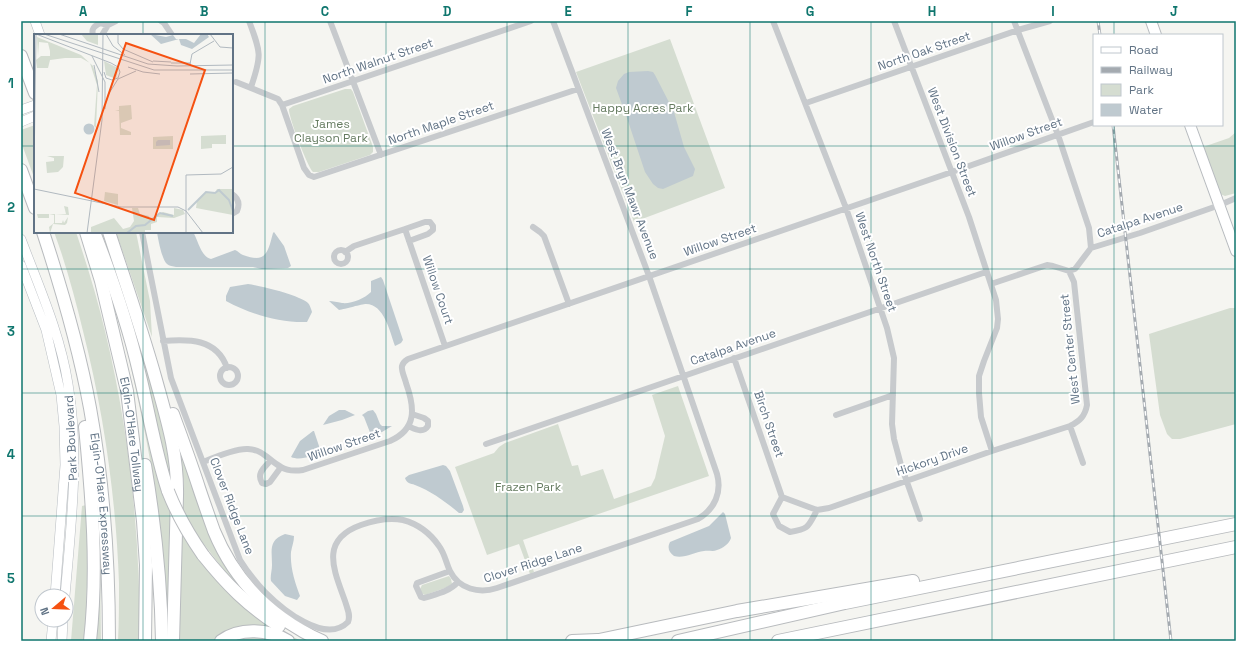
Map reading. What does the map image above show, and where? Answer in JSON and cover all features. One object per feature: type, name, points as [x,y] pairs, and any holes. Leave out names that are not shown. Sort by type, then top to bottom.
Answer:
[{"type":"highway","points":[[21,56],[34,90]]},
{"type":"highway","points":[[21,170],[34,205]]},
{"type":"highway","points":[[43,233],[72,325],[82,368],[81,392],[90,474],[93,532],[93,590],[90,641]]},
{"type":"highway","name":"Elgin-O'Hare Tollway","points":[[86,233],[101,281],[127,390],[143,521],[146,565],[145,641]]},
{"type":"highway","points":[[94,233],[110,273],[128,327],[158,458],[168,491],[179,516],[189,535],[203,556],[238,595],[260,613],[287,631],[308,641]]},
{"type":"highway","points":[[109,233],[149,354],[174,445],[178,478],[172,641]]},
{"type":"highway","points":[[149,354],[160,376],[214,531],[228,558],[248,587],[273,612],[306,634],[322,641]]},
{"type":"highway","name":"Elgin-O'Hare Expressway","points":[[82,368],[90,407],[101,481],[108,562],[109,641]]},
{"type":"highway","points":[[127,390],[134,408],[142,445],[154,524],[159,577],[162,641]]},
{"type":"highway","points":[[678,641],[845,603],[1236,524]]},
{"type":"highway","points":[[778,641],[1236,547]]},
{"type":"highway","points":[[572,641],[596,641],[737,611],[934,577],[1006,570]]},
{"type":"highway","points":[[221,641],[235,634],[249,631],[261,631],[281,636],[288,641]]},
{"type":"main road","points":[[1151,21],[1156,34]]},
{"type":"main road","points":[[1190,126],[1236,251]]},
{"type":"street","points":[[35,21],[40,34]]},
{"type":"street","points":[[103,34],[108,25],[116,21]]},
{"type":"street","points":[[249,21],[258,43],[260,53],[258,66],[251,87]]},
{"type":"street","points":[[330,21],[381,155]]},
{"type":"street","name":"North Walnut Street","points":[[282,105],[531,21]]},
{"type":"street","name":"West Bryn Mawr Avenue","points":[[552,21],[649,276],[684,376]]},
{"type":"street","name":"West North Street","points":[[774,21],[846,208],[893,351],[894,395],[892,424],[894,439],[900,465],[920,519]]},
{"type":"street","name":"West Division Street","points":[[894,21],[969,217],[991,284]]},
{"type":"street","points":[[1014,21],[1058,135],[1089,228],[1091,248]]},
{"type":"street","name":"North Oak Street","points":[[806,103],[1018,30],[1050,21]]},
{"type":"street","points":[[163,22],[171,34]]},
{"type":"street","points":[[93,34],[92,31],[94,26],[100,23],[108,25]]},
{"type":"street","points":[[236,82],[276,98],[282,105]]},
{"type":"street","name":"North Maple Street","points":[[282,105],[304,168],[307,174],[315,177],[578,89]]},
{"type":"street","points":[[21,110],[34,105]]},
{"type":"street","points":[[21,122],[34,116]]},
{"type":"street","name":"Willow Street","points":[[203,462],[244,449],[260,452],[281,467],[298,471],[390,441],[398,437],[408,426],[412,414],[412,403],[402,371],[403,364],[410,358],[1093,122]]},
{"type":"street","points":[[233,195],[237,198],[239,205],[237,211],[233,213]]},
{"type":"street","name":"Catalpa Avenue","points":[[1069,271],[1075,270],[1091,248],[1140,233],[1236,198]]},
{"type":"street","points":[[345,252],[354,246],[425,222],[430,222],[433,230],[430,233],[409,241]]},
{"type":"street","points":[[533,227],[542,233],[569,304]]},
{"type":"street","name":"Willow Court","points":[[405,229],[445,346]]},
{"type":"street","name":"Clover Ridge Lane","points":[[142,233],[171,378],[240,560],[264,592],[277,603],[291,613],[324,630],[345,624],[348,620],[349,613],[334,570],[332,559],[334,549],[339,539],[346,532],[352,528],[374,520],[400,520],[414,524],[425,530],[436,542],[443,553],[450,571],[458,582],[472,590],[480,591],[490,590],[693,521],[704,515],[712,507],[715,500],[718,491],[718,478],[684,376]]},
{"type":"street","name":"Park Boulevard","points":[[21,239],[56,333],[68,382],[72,408],[74,449],[73,495],[66,588]]},
{"type":"street","name":"Park Boulevard","points":[[21,265],[46,330],[61,395],[64,426],[65,465],[56,588]]},
{"type":"street","points":[[992,451],[981,417],[979,393],[980,376],[984,361],[997,328],[998,319],[996,300],[991,284],[1047,265],[1069,271]]},
{"type":"street","name":"West Center Street","points":[[1069,271],[1074,282],[1087,405],[1083,417],[1070,426]]},
{"type":"street","name":"Catalpa Avenue","points":[[486,444],[986,272]]},
{"type":"street","points":[[163,341],[185,339],[203,342],[225,361],[227,368]]},
{"type":"street","name":"Birch Street","points":[[734,358],[782,497]]},
{"type":"street","points":[[836,415],[894,395]]},
{"type":"street","points":[[408,426],[422,430],[428,426],[428,421],[412,414]]},
{"type":"street","points":[[1070,426],[1084,463]]},
{"type":"street","name":"Hickory Drive","points":[[816,510],[829,508],[992,451],[1070,426]]},
{"type":"street","points":[[272,460],[260,474],[262,483],[266,484],[270,482],[281,467]]},
{"type":"street","points":[[782,497],[816,510],[809,525],[803,530],[790,532],[779,526],[773,514],[782,497]]},
{"type":"street","points":[[450,571],[417,583],[416,586],[421,597],[424,598],[448,590],[458,582]]},
{"type":"street","points":[[51,641],[52,628]]},
{"type":"street","points":[[62,641],[63,628]]},
{"type":"green space","name":"Happy Acres Park","points":[[670,39],[725,188],[634,222],[576,72]]},
{"type":"green space","name":"James Clayson Park","points":[[345,89],[351,89],[353,92],[373,147],[373,152],[370,155],[319,172],[313,172],[299,142],[289,109],[293,106]]},
{"type":"green space","points":[[34,125],[34,177],[21,142],[21,130]]},
{"type":"green space","points":[[1236,132],[1236,193],[1225,196],[1220,194],[1203,147],[1229,138]]},
{"type":"green space","points":[[54,233],[76,233],[99,306],[114,369],[127,446],[136,524],[140,602],[140,641],[118,641],[119,583],[115,519],[108,456],[97,393],[83,331]]},
{"type":"green space","points":[[116,233],[136,233],[150,301],[152,337]]},
{"type":"green space","points":[[1230,308],[1235,308],[1236,310],[1236,424],[1180,439],[1172,439],[1167,434],[1160,415],[1149,334]]},
{"type":"green space","points":[[130,315],[150,373],[168,440],[171,481],[164,457],[143,360]]},
{"type":"green space","points":[[121,323],[172,510],[167,641],[162,540],[157,500],[143,424]]},
{"type":"green space","name":"Frazen Park","points":[[678,386],[709,476],[523,540],[534,572],[530,574],[519,544],[487,555],[455,467],[494,453],[505,443],[558,424],[572,466],[578,465],[581,476],[603,469],[614,499],[651,486],[655,478],[665,436],[652,395]]},
{"type":"green space","points":[[179,445],[208,526],[252,598],[227,574],[196,534],[188,540],[276,628],[301,641],[296,641],[287,635],[217,637],[213,641],[178,641],[180,550],[184,484]]},
{"type":"green space","points":[[86,505],[88,559],[85,641],[71,641],[72,628],[74,628],[74,604],[82,506]]},
{"type":"green space","points":[[100,567],[101,641],[95,641]]},
{"type":"green space","points":[[449,576],[452,584],[425,595],[421,593],[420,589],[422,585]]},
{"type":"green space","points":[[253,637],[270,639],[274,641],[235,641]]},
{"type":"water","points":[[629,72],[653,72],[655,75],[674,112],[684,147],[695,169],[693,176],[663,189],[658,188],[653,184],[645,172],[616,88],[618,81],[624,74]]},
{"type":"water","points":[[274,232],[284,246],[291,266],[288,268],[262,269],[253,267],[176,267],[165,262],[160,249],[157,233],[193,233],[202,252],[208,258],[211,259],[235,250],[242,255],[257,258],[262,257],[268,250]]},
{"type":"water","points":[[381,277],[403,340],[395,346],[382,314],[372,305],[366,304],[339,310],[329,301],[346,303],[361,299],[371,292],[371,281]]},
{"type":"water","points":[[248,284],[280,291],[303,300],[309,304],[312,312],[307,322],[286,321],[265,317],[226,301],[226,296],[230,287]]},
{"type":"water","points":[[339,410],[345,410],[355,415],[323,425],[329,416]]},
{"type":"water","points":[[373,410],[382,426],[392,426],[382,432],[371,435],[362,415]]},
{"type":"water","points":[[313,431],[321,452],[302,458],[291,457],[300,441]]},
{"type":"water","points":[[443,465],[450,471],[463,506],[464,510],[462,513],[459,513],[444,501],[421,487],[408,482],[405,478],[409,475]]},
{"type":"water","points":[[723,512],[725,514],[731,538],[726,546],[715,551],[700,552],[682,557],[674,556],[671,553],[669,550],[670,542],[709,526]]},
{"type":"water","points":[[285,534],[294,536],[291,552],[291,564],[300,596],[297,600],[285,596],[271,581],[272,546],[276,539]]},
{"type":"railway","points":[[1098,21],[1100,34]]},
{"type":"railway","points":[[1113,126],[1171,641]]}]
